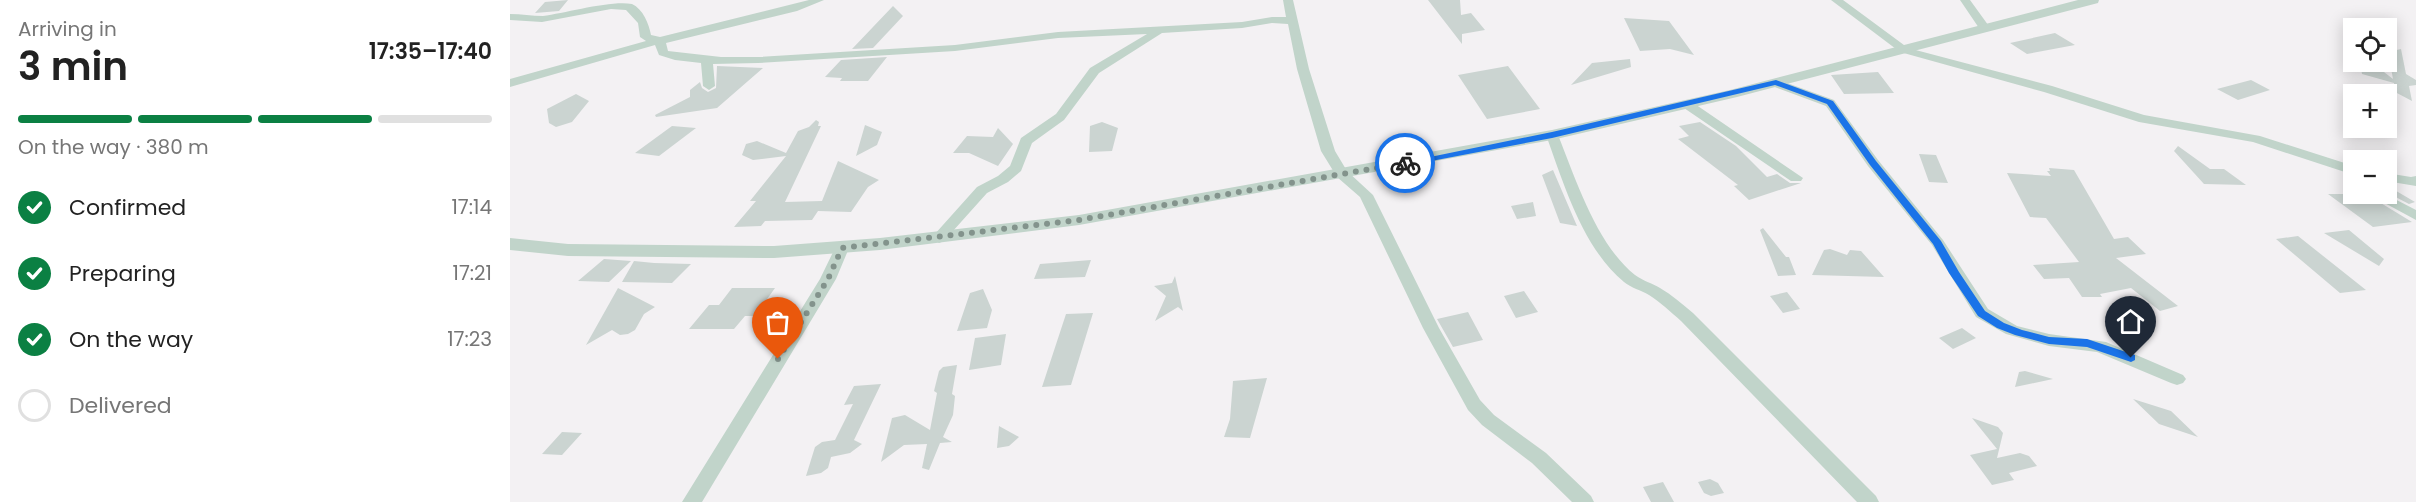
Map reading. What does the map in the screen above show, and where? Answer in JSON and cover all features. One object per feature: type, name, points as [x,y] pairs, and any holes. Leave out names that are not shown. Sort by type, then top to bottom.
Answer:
[{"type":"street","points":[[510,83],[617,51],[791,4],[819,0]]},
{"type":"street","points":[[1836,0],[1904,50],[2048,88],[2093,105],[2143,119],[2255,139],[2343,169]]},
{"type":"street","points":[[1965,0],[1985,28]]},
{"type":"street","points":[[510,244],[568,250],[774,252],[939,238],[1079,220],[1552,135],[1688,105],[2093,0]]},
{"type":"street","points":[[1272,20],[1288,3]]},
{"type":"street","points":[[1288,3],[1328,151],[1342,174],[1366,195],[1431,328],[1474,405],[1488,420],[1539,458],[1584,502]]},
{"type":"street","points":[[510,17],[542,19],[604,7],[629,7],[643,21],[646,37],[660,41]]},
{"type":"street","points":[[660,41],[663,53],[675,57],[749,61],[955,48],[1051,36],[1242,25],[1272,20],[1292,21]]},
{"type":"street","points":[[939,238],[982,190],[1003,179],[1016,168],[1026,141],[1060,117],[1083,89],[1094,71],[1158,30]]},
{"type":"street","points":[[708,59],[706,69],[709,86]]},
{"type":"street","points":[[1776,83],[1830,103],[1873,163],[1938,243],[1954,273],[1982,313],[2012,330],[2049,340],[2100,346],[2177,379]]},
{"type":"street","points":[[1688,105],[1796,178]]},
{"type":"street","points":[[1552,135],[1584,210],[1618,267],[1630,279],[1656,292],[1687,317],[1869,502]]},
{"type":"street","points":[[2397,179],[2414,182],[2416,180]]},
{"type":"street","points":[[2394,204],[2416,216]]},
{"type":"street","points":[[692,502],[828,279],[842,248]]},
{"type":"building","points":[[568,0],[559,11],[535,13],[545,2]]},
{"type":"building","points":[[1428,0],[1460,0],[1461,15],[1471,13],[1485,30],[1462,34],[1462,44]]},
{"type":"building","points":[[893,6],[903,16],[873,48],[852,49]]},
{"type":"building","points":[[1624,18],[1669,21],[1694,55],[1670,49],[1640,51]]},
{"type":"building","points":[[2055,33],[2075,45],[2027,54],[2010,43]]},
{"type":"building","points":[[2401,49],[2406,74],[2416,80],[2416,85],[2409,86],[2412,101],[2397,93],[2397,84],[2362,74],[2362,72],[2384,72],[2393,79],[2392,72],[2397,72],[2397,50]]},
{"type":"building","points":[[887,57],[868,81],[840,81],[842,78],[825,77],[841,60]]},
{"type":"building","points":[[1630,59],[1631,67],[1571,85],[1592,63]]},
{"type":"building","points":[[717,66],[763,68],[717,108],[656,117],[655,115],[690,97],[690,90],[700,82],[702,88],[708,92],[716,88]]},
{"type":"building","points":[[1508,66],[1540,109],[1487,119],[1458,75]]},
{"type":"building","points":[[1878,72],[1894,93],[1844,94],[1831,75]]},
{"type":"building","points":[[2251,80],[2270,90],[2238,100],[2217,89]]},
{"type":"building","points":[[576,94],[589,101],[572,122],[556,127],[549,123],[547,109]]},
{"type":"building","points":[[816,120],[819,122],[818,126],[821,126],[785,202],[822,201],[838,161],[879,180],[868,187],[851,212],[818,211],[812,220],[765,221],[761,226],[734,227],[756,201],[750,201],[786,156],[753,160],[742,155],[746,144],[757,141],[786,153],[798,131],[809,127]]},
{"type":"building","points":[[1102,122],[1118,128],[1112,151],[1089,152],[1090,126]]},
{"type":"building","points":[[1700,122],[1736,146],[1767,177],[1777,174],[1790,183],[1801,183],[1749,200],[1734,186],[1738,185],[1678,139],[1689,136],[1679,126]]},
{"type":"building","points":[[865,125],[882,132],[877,145],[856,156]]},
{"type":"building","points":[[672,126],[696,128],[659,156],[635,153]]},
{"type":"building","points":[[998,128],[1013,144],[998,166],[969,153],[953,153],[967,136],[993,137]]},
{"type":"building","points":[[2178,146],[2210,169],[2224,169],[2246,185],[2204,184],[2174,151]]},
{"type":"building","points":[[1919,154],[1936,155],[1948,183],[1929,182]]},
{"type":"building","points":[[2049,168],[2074,170],[2114,239],[2128,237],[2146,254],[2116,258],[2178,306],[2160,311],[2131,288],[2100,294],[2102,297],[2082,297],[2069,278],[2044,279],[2033,265],[2079,262],[2046,218],[2030,217],[2007,173],[2051,176],[2047,171],[2050,171]]},
{"type":"building","points":[[1553,170],[1577,226],[1560,223],[1542,175]]},
{"type":"building","points":[[2397,191],[2415,202],[2409,204],[2397,198]]},
{"type":"building","points":[[2328,194],[2343,194],[2343,204],[2382,204],[2412,222],[2373,227]]},
{"type":"building","points":[[1533,202],[1536,216],[1517,219],[1511,206]]},
{"type":"building","points":[[1763,228],[1786,257],[1789,257],[1796,275],[1778,276],[1760,230]]},
{"type":"building","points":[[2349,230],[2384,259],[2379,266],[2324,233]]},
{"type":"building","points":[[2298,236],[2366,290],[2340,293],[2276,239]]},
{"type":"building","points":[[1830,249],[1847,255],[1850,250],[1861,251],[1884,277],[1812,275],[1824,250]]},
{"type":"building","points":[[604,259],[631,261],[609,282],[578,281]]},
{"type":"building","points":[[1091,260],[1085,277],[1034,279],[1040,264]]},
{"type":"building","points":[[634,261],[691,264],[672,283],[622,282]]},
{"type":"building","points":[[1175,276],[1183,311],[1178,307],[1155,321],[1166,296],[1154,286],[1172,283]]},
{"type":"building","points":[[618,288],[655,307],[644,314],[635,330],[628,334],[620,335],[612,330],[586,345]]},
{"type":"building","points":[[732,288],[775,288],[755,316],[745,316],[734,329],[689,329],[709,305],[719,305]]},
{"type":"building","points":[[983,289],[992,310],[987,328],[957,331],[970,293]]},
{"type":"building","points":[[1524,291],[1538,312],[1516,318],[1504,296]]},
{"type":"building","points":[[1787,292],[1800,309],[1783,313],[1770,296]]},
{"type":"building","points":[[1468,312],[1483,340],[1453,347],[1437,319]]},
{"type":"building","points":[[1093,313],[1071,385],[1042,387],[1066,314]]},
{"type":"building","points":[[1962,328],[1976,338],[1953,349],[1939,338]]},
{"type":"building","points":[[1006,334],[1001,365],[969,370],[975,338]]},
{"type":"building","points":[[957,365],[952,394],[955,396],[953,415],[943,437],[952,442],[940,443],[929,470],[922,468],[927,444],[904,445],[881,462],[892,418],[905,415],[930,430],[937,393],[934,391],[939,371],[943,367]]},
{"type":"building","points":[[2025,371],[2053,379],[2015,387],[2019,372]]},
{"type":"building","points":[[1267,378],[1250,438],[1224,437],[1230,419],[1233,381]]},
{"type":"building","points":[[881,384],[854,440],[862,444],[850,453],[831,457],[828,468],[821,473],[806,476],[815,447],[822,442],[835,440],[853,404],[844,405],[854,386]]},
{"type":"building","points":[[2133,399],[2171,411],[2198,437],[2159,424]]},
{"type":"building","points":[[1972,418],[1998,427],[2003,433],[1997,458],[2020,453],[2029,456],[2037,466],[2009,473],[2014,480],[1992,485],[1970,455],[1997,449]]},
{"type":"building","points":[[999,426],[1019,437],[1009,446],[997,448]]},
{"type":"building","points":[[562,432],[582,433],[562,455],[542,454]]},
{"type":"building","points":[[1710,479],[1718,483],[1724,493],[1711,496],[1704,493],[1698,482]]},
{"type":"building","points":[[1663,482],[1674,502],[1651,502],[1643,487]]},
{"type":"way so far","points":[[778,359],[828,279],[842,248],[1079,220],[1405,163]]},
{"type":"route","points":[[1405,163],[1552,135],[1776,83],[1830,103],[1873,163],[1938,243],[1954,273],[1982,313],[2000,326],[2019,333],[2049,340],[2087,343],[2131,358]]}]
